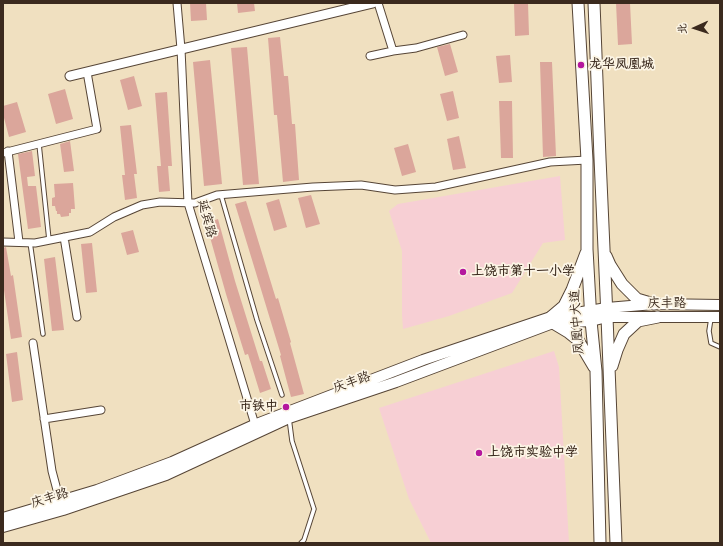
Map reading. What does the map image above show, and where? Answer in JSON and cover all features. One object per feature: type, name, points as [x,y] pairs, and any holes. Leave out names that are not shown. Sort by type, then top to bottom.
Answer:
[{"type":"main road","name":"凤凰中大道","points":[[578,3],[587,160],[587,249],[596,371],[600,543]]},
{"type":"main road","points":[[594,3],[616,543]]},
{"type":"main road","points":[[256,429],[423,360],[552,320],[564,306],[572,290],[587,249]]},
{"type":"main road","points":[[604,251],[610,265],[622,284],[637,299],[654,304]]},
{"type":"main road","points":[[607,313],[654,304],[720,305]]},
{"type":"main road","name":"庆丰路","points":[[3,527],[61,506],[166,474],[256,429],[396,382],[552,320],[607,313],[658,317],[715,317]]},
{"type":"main road","points":[[609,378],[617,350],[624,334],[638,321],[658,317]]},
{"type":"main road","points":[[552,320],[578,340],[596,371]]},
{"type":"main road","points":[[3,518],[61,506]]},
{"type":"street","name":"延宾路","points":[[177,3],[182,49],[188,203],[256,429]]},
{"type":"street","points":[[70,76],[373,3]]},
{"type":"street","points":[[378,3],[393,51]]},
{"type":"street","points":[[370,56],[416,48],[463,35]]},
{"type":"street","points":[[19,242],[6,152],[97,129],[87,72]]},
{"type":"street","points":[[3,242],[35,242],[90,232],[114,217],[142,205],[160,202],[195,203],[221,195],[348,185],[361,185],[395,190],[436,187],[550,162],[587,160]]},
{"type":"street","points":[[64,237],[76,317]]},
{"type":"street","points":[[33,343],[52,471],[61,506]]},
{"type":"street","points":[[44,419],[101,410]]},
{"type":"lane","points":[[39,144],[49,240]]},
{"type":"lane","points":[[221,195],[257,320],[282,396]]},
{"type":"lane","points":[[30,242],[43,334]]},
{"type":"lane","points":[[715,317],[709,331],[711,343],[720,347]]},
{"type":"lane","points":[[289,418],[292,441],[314,509],[304,540],[301,543]]},
{"type":"shaded area","name":"上饶市第十一小学","points":[[560,176],[565,240],[543,243],[512,293],[449,316],[403,329],[402,251],[389,211],[398,204]]},
{"type":"shaded area","name":"上饶市实验中学","points":[[554,351],[559,367],[569,543],[431,543],[409,499],[379,408]]},
{"type":"building","points":[[190,3],[206,3],[207,20],[191,21]]},
{"type":"building","points":[[237,3],[254,3],[255,11],[238,13]]},
{"type":"building","points":[[514,3],[528,3],[529,35],[515,36]]},
{"type":"building","points":[[616,3],[630,3],[632,44],[618,45]]},
{"type":"building","points":[[280,37],[284,76],[288,76],[292,124],[295,124],[299,180],[283,182],[277,115],[274,115],[268,38]]},
{"type":"building","points":[[450,44],[458,72],[445,76],[437,47]]},
{"type":"building","points":[[247,47],[259,184],[243,185],[231,48]]},
{"type":"building","points":[[510,55],[512,82],[499,83],[496,56]]},
{"type":"building","points":[[210,60],[222,184],[204,186],[193,62]]},
{"type":"building","points":[[540,62],[552,62],[556,156],[543,157]]},
{"type":"building","points":[[134,76],[142,106],[128,110],[120,80]]},
{"type":"building","points":[[65,89],[73,119],[56,124],[48,94]]},
{"type":"building","points":[[453,91],[459,118],[447,121],[440,94]]},
{"type":"building","points":[[167,92],[172,166],[168,166],[170,191],[159,192],[157,166],[161,166],[155,93]]},
{"type":"building","points":[[499,101],[512,101],[513,158],[501,158]]},
{"type":"building","points":[[17,102],[26,132],[9,137],[3,114],[3,106]]},
{"type":"building","points":[[131,125],[137,174],[134,174],[137,198],[125,200],[122,175],[125,175],[120,126]]},
{"type":"building","points":[[459,136],[466,168],[453,170],[447,139]]},
{"type":"building","points":[[70,141],[74,171],[64,172],[60,144]]},
{"type":"building","points":[[408,144],[416,172],[402,176],[394,148]]},
{"type":"building","points":[[32,151],[35,176],[27,177],[28,186],[36,186],[41,227],[28,229],[18,154]]},
{"type":"building","points":[[73,183],[75,209],[71,209],[69,216],[61,217],[60,214],[57,214],[55,206],[52,206],[52,198],[55,197],[54,184]]},
{"type":"building","points":[[311,195],[320,224],[306,228],[298,198]]},
{"type":"building","points":[[279,199],[287,227],[274,231],[266,203]]},
{"type":"building","points":[[246,201],[276,299],[278,298],[304,394],[291,397],[280,356],[281,355],[235,204]]},
{"type":"building","points":[[218,219],[235,281],[260,361],[262,361],[271,389],[260,393],[248,354],[245,355],[206,223]]},
{"type":"building","points":[[133,230],[139,252],[127,255],[121,233]]},
{"type":"building","points":[[92,243],[97,292],[86,293],[81,244]]},
{"type":"building","points":[[6,247],[11,276],[13,275],[22,337],[11,339],[3,283],[3,248]]},
{"type":"building","points":[[55,257],[64,330],[52,331],[44,259]]},
{"type":"building","points":[[17,352],[23,400],[12,402],[6,354]]},
{"type":"place","name":"龙华凤凰城","points":[[581,65]]},
{"type":"place","name":"上饶市第十一小学","points":[[463,272]]},
{"type":"place","name":"市铁中","points":[[286,407]]},
{"type":"place","name":"上饶市实验中学","points":[[479,453]]}]
